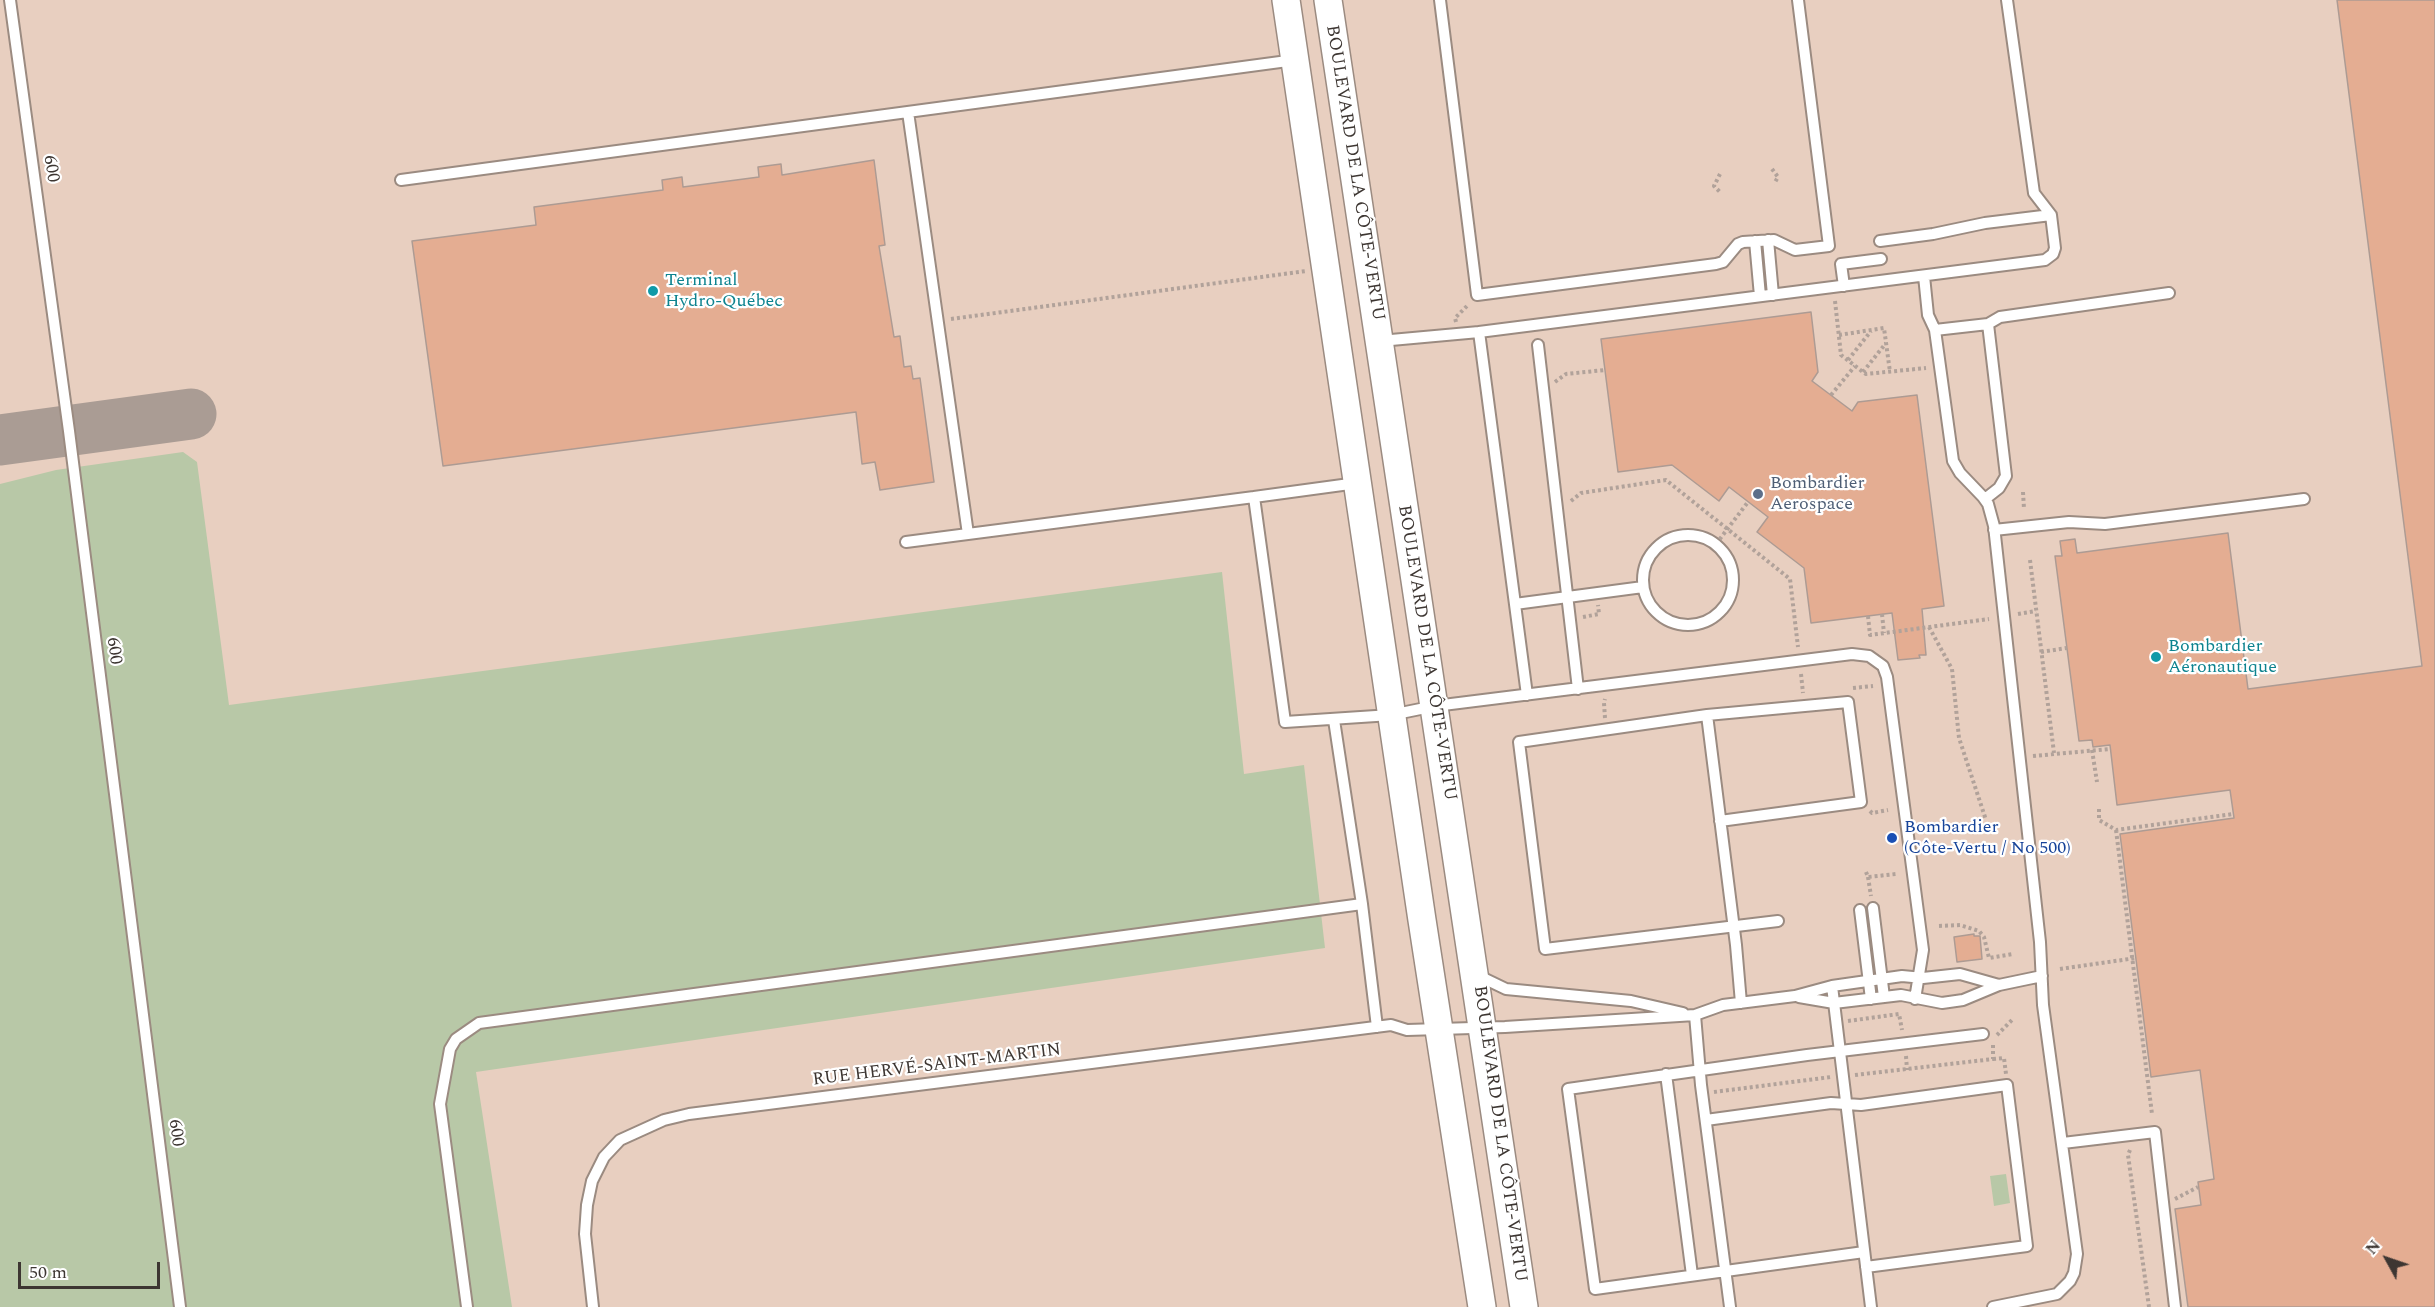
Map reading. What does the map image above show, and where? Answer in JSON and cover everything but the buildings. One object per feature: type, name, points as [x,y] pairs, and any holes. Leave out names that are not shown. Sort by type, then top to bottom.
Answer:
[{"type":"street","points":[[1286,0],[1391,715],[1482,1307]]},
{"type":"street","name":"BOULEVARD DE LA CÔTE-VERTU","points":[[1328,0],[1524,1307]]},
{"type":"lane","name":"600","points":[[10,0],[69,431],[180,1307]]},
{"type":"lane","points":[[1440,0],[1477,295],[1716,264],[1727,258],[1738,244],[1755,241],[1779,241],[1795,250],[1829,246],[1798,0]]},
{"type":"lane","points":[[1379,341],[1479,332],[2045,260],[2053,254],[2055,248],[2051,215],[2034,193],[2007,0]]},
{"type":"lane","points":[[401,180],[1295,60]]},
{"type":"lane","points":[[908,112],[968,534]]},
{"type":"lane","points":[[1880,241],[1933,234],[1985,223],[2051,215]]},
{"type":"lane","points":[[1768,240],[1773,295]]},
{"type":"lane","points":[[1755,241],[1761,296]]},
{"type":"lane","points":[[1844,286],[1841,264],[1881,259]]},
{"type":"lane","points":[[1924,276],[1928,315],[1935,330],[1953,461],[1960,473],[1985,499],[1994,530],[2042,976],[2043,1005],[2077,1254],[2074,1273],[2070,1281],[2057,1294],[1993,1307]]},
{"type":"lane","points":[[1935,330],[1988,324],[2000,317],[2169,293]]},
{"type":"lane","points":[[1985,499],[2000,488],[2006,476],[1988,324]]},
{"type":"lane","points":[[1479,332],[1527,695]]},
{"type":"lane","points":[[1538,345],[1578,689]]},
{"type":"lane","points":[[906,542],[1357,483]]},
{"type":"lane","points":[[1254,497],[1285,722],[1391,715],[1435,706],[1852,654],[1860,654],[1876,660],[1883,666],[1887,677],[1923,950],[1915,999]]},
{"type":"lane","points":[[1994,530],[2069,522],[2105,524],[2304,499]]},
{"type":"lane","points":[[1686,535],[1701,537],[1716,544],[1732,567],[1734,582],[1727,603],[1711,620],[1698,625],[1683,626],[1668,622],[1647,602],[1642,587],[1643,572],[1648,558],[1658,546],[1671,538],[1686,535]]},
{"type":"lane","points":[[1515,604],[1642,587]]},
{"type":"lane","points":[[1720,821],[1861,802],[1848,702],[1707,716],[1519,742],[1545,949],[1778,921]]},
{"type":"lane","points":[[1707,716],[1741,1003]]},
{"type":"lane","points":[[1334,720],[1362,904],[1377,1027]]},
{"type":"lane","points":[[467,1307],[440,1104],[450,1049],[456,1040],[479,1023],[1362,904]]},
{"type":"lane","points":[[1873,908],[1884,997]]},
{"type":"lane","points":[[1860,910],[1871,999]]},
{"type":"lane","points":[[1475,974],[1506,989],[1631,1001],[1695,1015],[1730,1307]]},
{"type":"lane","points":[[1795,996],[1832,986],[1902,976],[1918,978],[1960,974],[1999,985]]},
{"type":"lane","points":[[1795,996],[1834,1003],[1901,995],[1934,1003],[1953,1002],[1999,985],[2042,976]]},
{"type":"lane","points":[[1832,986],[1871,1307]]},
{"type":"lane","name":"RUE HERVÉ-SAINT-MARTIN","points":[[593,1307],[585,1234],[592,1181],[604,1156],[620,1140],[664,1120],[689,1114],[1391,1025],[1407,1030],[1695,1015],[1723,1005],[1795,996]]},
{"type":"lane","points":[[1864,1252],[1595,1289],[1568,1089],[1700,1069],[1983,1034]]},
{"type":"lane","points":[[1666,1074],[1692,1275]]},
{"type":"lane","points":[[1706,1120],[1831,1103],[1858,1106],[2007,1085],[2028,1246],[1866,1266]]},
{"type":"lane","points":[[2063,1143],[2155,1132],[2175,1307]]},
{"type":"path","points":[[1772,169],[1778,177],[1774,184]]},
{"type":"path","points":[[1720,174],[1714,186],[1721,193]]},
{"type":"path","points":[[938,320],[1325,269]]},
{"type":"path","points":[[1458,334],[1455,318],[1477,295]]},
{"type":"path","points":[[1835,302],[1840,355],[1863,372],[1866,374],[1926,368]]},
{"type":"path","points":[[1839,335],[1884,328],[1890,372]]},
{"type":"path","points":[[1848,360],[1871,330]]},
{"type":"path","points":[[1863,372],[1886,343]]},
{"type":"path","points":[[1831,395],[1855,366]]},
{"type":"path","points":[[1566,374],[1605,370]]},
{"type":"path","points":[[1581,493],[1666,480],[1790,579],[1798,648]]},
{"type":"path","points":[[2023,492],[2024,509]]},
{"type":"path","points":[[1716,544],[1748,502]]},
{"type":"path","points":[[2030,560],[2054,753]]},
{"type":"path","points":[[2014,615],[2036,611]]},
{"type":"path","points":[[1882,614],[1884,633]]},
{"type":"path","points":[[1868,616],[1870,635],[1989,619]]},
{"type":"path","points":[[1929,627],[1952,669],[1959,738],[1986,820]]},
{"type":"path","points":[[2041,652],[2067,648]]},
{"type":"path","points":[[1849,688],[1873,686]]},
{"type":"path","points":[[2031,756],[2110,748]]},
{"type":"path","points":[[2092,750],[2097,782]]},
{"type":"path","points":[[2098,809],[2100,820],[2116,830],[2233,814]]},
{"type":"path","points":[[2116,830],[2152,1114]]},
{"type":"path","points":[[1866,872],[1868,877],[1896,874]]},
{"type":"path","points":[[1939,926],[1960,925],[1979,930],[1984,937],[1989,958],[2013,954]]},
{"type":"path","points":[[2060,969],[2134,958]]},
{"type":"path","points":[[1899,1014],[1903,1034]]},
{"type":"path","points":[[1993,1059],[1993,1043],[1996,1037],[2014,1018]]},
{"type":"path","points":[[1905,1055],[1907,1070]]},
{"type":"path","points":[[1851,1076],[2004,1058],[2004,1062]]},
{"type":"path","points":[[1714,1092],[1832,1077]]},
{"type":"path","points":[[2132,1146],[2128,1155],[2149,1306],[2156,1304]]},
{"type":"path","points":[[2175,1200],[2198,1187]]},
{"type":"shaded area","points":[[0,0],[2435,0],[2435,1307],[0,1307]]},
{"type":"green space","points":[[183,452],[197,462],[229,705],[1222,572],[1244,774],[1304,765],[1325,948],[476,1072],[512,1307],[0,1307],[0,484],[56,470]]},
{"type":"green space","points":[[2006,1174],[2010,1203],[1994,1206],[1990,1176]]},
{"type":"taxiway","points":[[0,440],[191,414]]},
{"type":"place","name":"Terminal Hydro-Québec","points":[[653,291]]},
{"type":"place","name":"Bombardier Aerospace","points":[[1758,494]]},
{"type":"place","name":"Bombardier Aéronautique","points":[[2156,657]]},
{"type":"place","name":"Bombardier (Côte-Vertu / No 500)","points":[[1892,838]]}]
